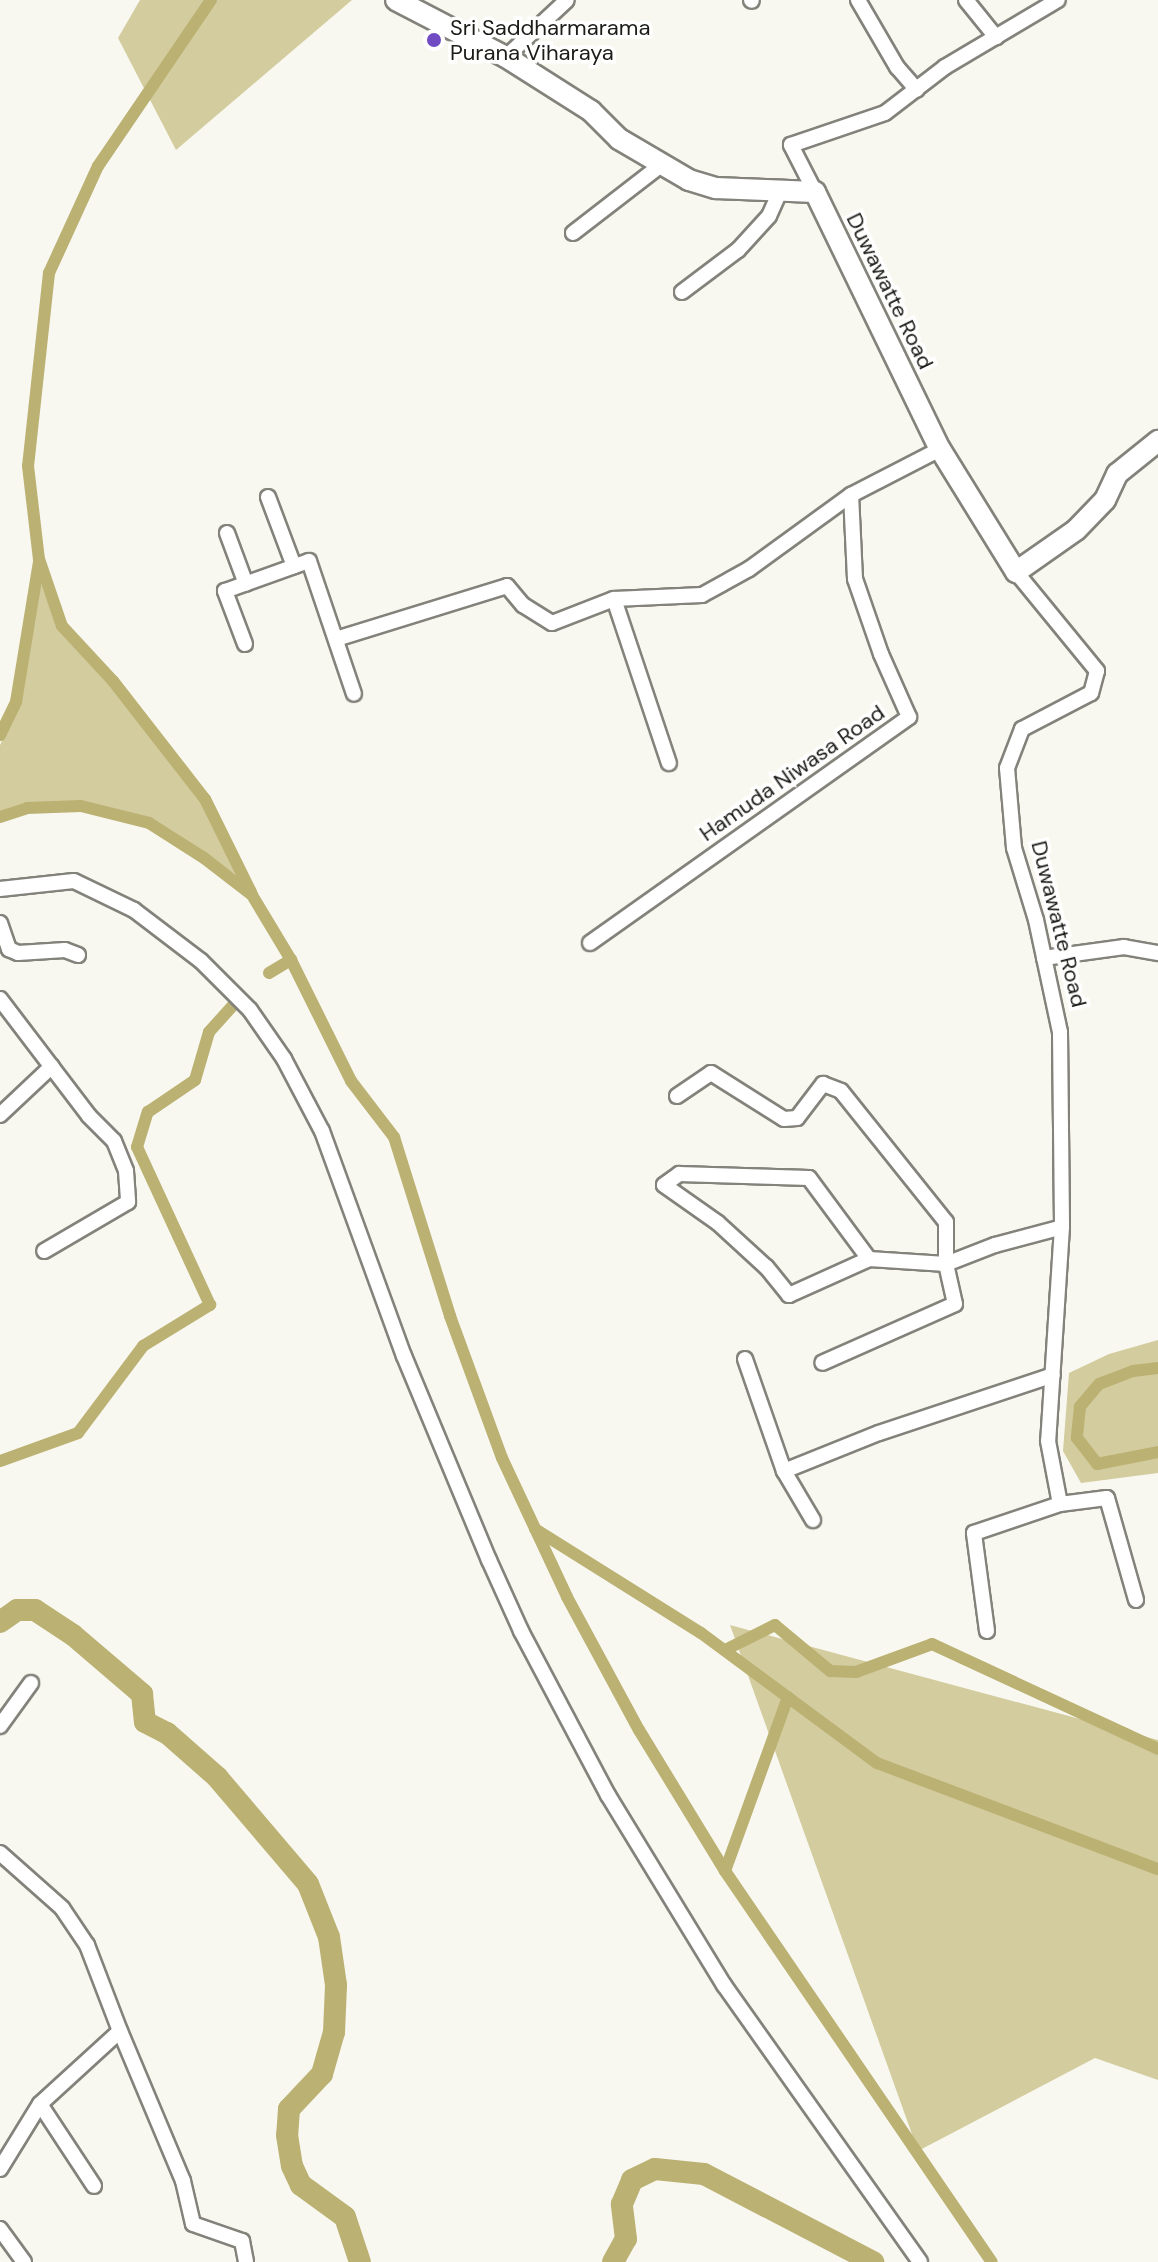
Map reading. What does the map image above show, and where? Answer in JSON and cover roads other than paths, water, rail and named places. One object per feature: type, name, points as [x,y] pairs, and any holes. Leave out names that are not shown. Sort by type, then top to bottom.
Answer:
[{"type":"street","points":[[396,0],[506,57],[591,111],[619,139],[689,180],[716,188],[815,192],[791,145],[885,113],[945,67],[1048,2]]},
{"type":"street","points":[[506,57],[567,0]]},
{"type":"street","points":[[858,0],[897,67],[917,90]]},
{"type":"street","points":[[966,0],[996,37]]},
{"type":"street","points":[[573,233],[661,165]]},
{"type":"street","points":[[682,292],[738,250],[769,216],[780,191]]},
{"type":"street","name":"Duwawatte Road","points":[[815,192],[940,449],[1016,572],[1097,671],[1091,693],[1022,729],[1007,768],[1014,848],[1044,958],[1060,1032],[1062,1227],[1048,1441],[1060,1504]]},
{"type":"street","points":[[336,639],[507,586],[523,605],[552,623],[614,599],[702,595],[749,569],[851,495],[940,449]]},
{"type":"street","points":[[1016,572],[1076,530],[1105,500],[1117,474],[1155,451]]},
{"type":"street","name":"Hamuda Niwasa Road","points":[[590,943],[909,717],[881,654],[855,579],[851,495]]},
{"type":"street","points":[[268,497],[294,566]]},
{"type":"street","points":[[227,533],[246,584]]},
{"type":"street","points":[[245,644],[225,591],[309,561],[354,694]]},
{"type":"street","points":[[614,599],[669,763]]},
{"type":"street","points":[[0,889],[58,881],[90,887],[167,932],[250,1010],[284,1059],[322,1131],[404,1356],[521,1631],[608,1795],[724,1985],[920,2262]]},
{"type":"street","points":[[0,923],[9,949],[18,953],[65,950],[78,955]]},
{"type":"street","points":[[1044,958],[1124,947],[1158,953]]},
{"type":"street","points":[[0,999],[114,1141],[126,1171],[128,1202],[44,1251]]},
{"type":"street","points":[[0,1115],[52,1066]]},
{"type":"street","points":[[677,1096],[711,1073],[784,1119],[797,1118],[823,1084],[841,1091],[946,1222],[946,1264],[955,1304],[822,1363]]},
{"type":"street","points":[[869,1259],[809,1178],[679,1174],[664,1185],[718,1223],[766,1267],[789,1295],[869,1259],[946,1264],[995,1245],[1062,1227]]},
{"type":"street","points":[[745,1359],[784,1471],[813,1520]]},
{"type":"street","points":[[784,1471],[879,1433],[1053,1375]]},
{"type":"street","points":[[987,1631],[974,1533],[1060,1504],[1107,1498],[1136,1600]]},
{"type":"street","points":[[0,1726],[31,1683]]},
{"type":"street","points":[[0,1853],[62,1908],[87,1945],[183,2181],[193,2224],[242,2241],[246,2262]]},
{"type":"street","points":[[0,2169],[40,2104],[120,2031]]},
{"type":"street","points":[[40,2104],[94,2186]]},
{"type":"street","points":[[0,2229],[24,2262]]},
{"type":"waterway","points":[[211,0],[98,166],[49,273],[28,466],[39,559],[62,626],[113,681],[205,799],[251,892]]},
{"type":"waterway","points":[[0,735],[16,702],[39,562]]},
{"type":"waterway","points":[[0,817],[27,808],[81,806],[149,823],[204,858],[252,895],[291,960],[351,1081],[394,1137],[450,1316],[502,1458],[567,1597],[639,1730],[725,1871],[992,2262]]},
{"type":"waterway","points":[[269,973],[291,960]]},
{"type":"waterway","points":[[0,1461],[78,1433],[143,1346],[210,1305],[137,1147],[148,1112],[195,1080],[209,1032],[234,1004]]},
{"type":"waterway","points":[[1158,1368],[1133,1371],[1099,1384],[1080,1407],[1077,1438],[1097,1464],[1158,1452]]},
{"type":"waterway","points":[[535,1529],[701,1633],[877,1763],[1158,1869]]},
{"type":"waterway","points":[[0,1622],[17,1610],[35,1610],[73,1635],[142,1694],[145,1722],[167,1733],[217,1777],[308,1884],[329,1937],[336,1985],[334,2032],[322,2074],[289,2109],[287,2135],[292,2166],[301,2185],[345,2217],[360,2262]]},
{"type":"waterway","points":[[725,1650],[775,1625],[830,1671],[856,1672],[932,1644],[1158,1749]]},
{"type":"waterway","points":[[725,1871],[788,1697]]},
{"type":"waterway","points":[[613,2262],[626,2239],[622,2204],[632,2180],[655,2169],[704,2174],[873,2262]]},
{"type":"place","name":"Sri Saddharmarama Purana Viharaya","points":[[434,40]]}]
